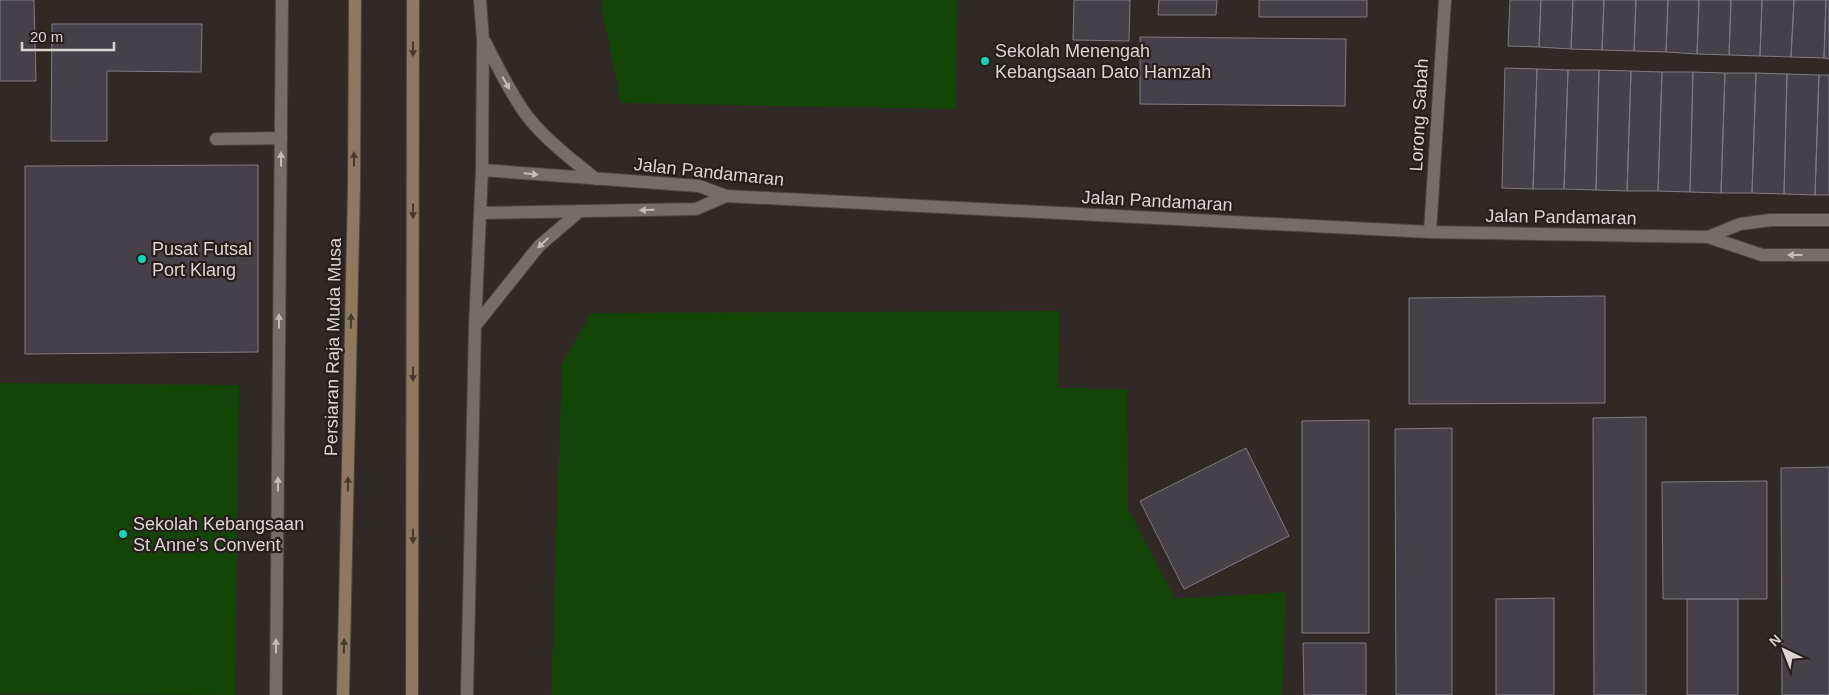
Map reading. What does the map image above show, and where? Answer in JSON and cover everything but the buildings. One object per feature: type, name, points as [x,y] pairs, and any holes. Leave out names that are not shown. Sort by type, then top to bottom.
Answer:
[{"type":"main road","name":"Persiaran Raja Muda Musa","points":[[343,695],[354,187],[355,0]]},
{"type":"main road","points":[[412,695],[413,0]]},
{"type":"street","points":[[276,695],[282,0]]},
{"type":"street","points":[[466,695],[475,326],[482,170],[483,40],[480,0]]},
{"type":"street","name":"Lorong Sabah","points":[[1430,232],[1445,0]]},
{"type":"street","points":[[483,40],[527,117],[559,149],[596,179]]},
{"type":"street","points":[[216,139],[281,138]]},
{"type":"street","name":"Jalan Pandamaran","points":[[482,170],[698,186],[726,196],[1430,232],[1708,237],[1740,224],[1771,220],[1829,220]]},
{"type":"street","points":[[481,213],[696,209],[726,196]]},
{"type":"street","points":[[475,326],[539,246],[580,211]]},
{"type":"street","points":[[1708,237],[1762,255],[1829,255]]},
{"type":"green space","points":[[600,0],[957,0],[956,109],[621,103]]},
{"type":"green space","points":[[1059,311],[1058,388],[1127,389],[1128,509],[1175,599],[1286,592],[1282,695],[551,695],[562,364],[591,313]]},
{"type":"green space","name":"Sekolah Kebangsaan St Anne's Convent","points":[[0,383],[239,385],[235,695],[0,693]]},
{"type":"place","name":"Sekolah Menengah Kebangsaan Dato Hamzah","points":[[985,61]]},
{"type":"place","name":"Pusat Futsal Port Klang","points":[[142,259]]},
{"type":"place","name":"Sekolah Kebangsaan St Anne's Convent","points":[[123,534]]}]
